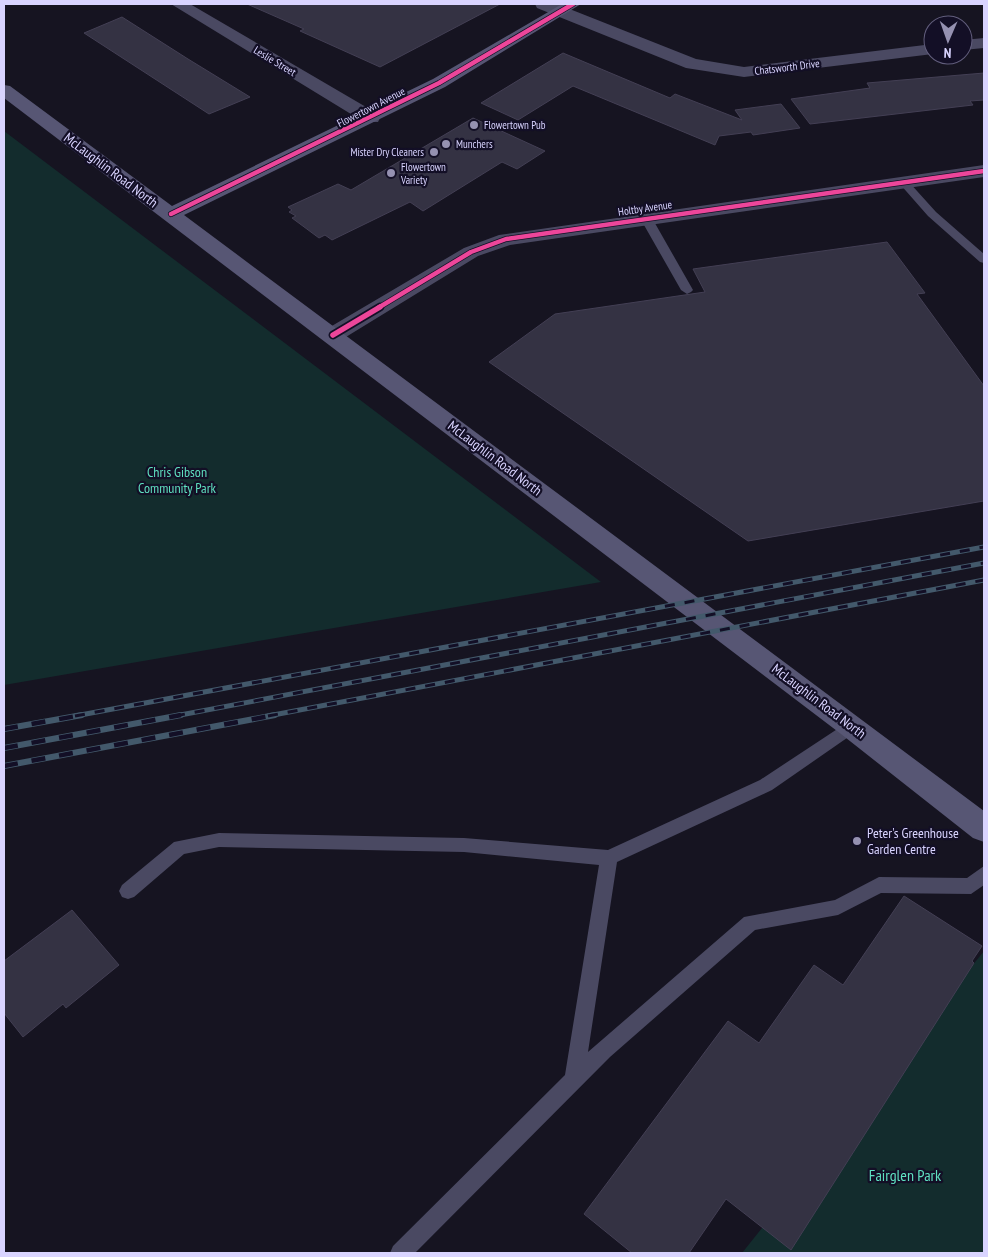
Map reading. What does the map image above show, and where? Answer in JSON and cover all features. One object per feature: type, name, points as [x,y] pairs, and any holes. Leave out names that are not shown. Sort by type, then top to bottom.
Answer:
[{"type":"main road","name":"Flowertown Avenue","points":[[171,214],[372,118],[439,83],[567,7]]},
{"type":"main road","name":"McLaughlin Road North","points":[[4,90],[333,335],[851,726],[984,829]]},
{"type":"street","name":"Leslie Street","points":[[179,4],[372,118]]},
{"type":"street","name":"Chatsworth Drive","points":[[543,4],[567,7],[692,64],[744,72],[923,50]]},
{"type":"street","name":"Holtby Avenue","points":[[333,335],[471,252],[506,239],[984,171]]},
{"type":"lane","points":[[904,182],[932,214],[984,260]]},
{"type":"lane","points":[[646,218],[686,290]]},
{"type":"lane","points":[[128,891],[180,848],[219,840],[464,845],[609,858],[766,785],[851,726]]},
{"type":"lane","points":[[574,1078],[609,858]]},
{"type":"lane","points":[[400,1253],[603,1050],[750,923],[838,907],[879,885],[972,886],[984,874]]},
{"type":"green space","name":"Chris Gibson Community Park","points":[[4,131],[601,582],[4,685]]},
{"type":"green space","name":"Fairglen Park","points":[[984,951],[984,1253],[742,1253]]},
{"type":"building","points":[[247,4],[500,4],[380,67],[300,31],[304,29]]},
{"type":"building","points":[[122,17],[250,97],[209,114],[84,33]]},
{"type":"building","points":[[563,53],[670,98],[675,94],[742,120],[735,110],[781,104],[800,128],[753,135],[751,132],[719,136],[715,145],[573,86],[518,120],[481,103]]},
{"type":"building","points":[[984,73],[984,100],[970,101],[973,105],[810,124],[791,99],[870,88],[867,83]]},
{"type":"building","points":[[473,118],[545,151],[517,169],[502,162],[423,211],[410,202],[332,240],[325,235],[319,238],[292,218],[296,216],[289,212],[292,210],[288,207],[338,184],[351,190]]},
{"type":"building","points":[[887,242],[925,293],[917,294],[984,386],[984,501],[748,541],[489,362],[555,314],[705,292],[693,269]]},
{"type":"building","points":[[904,896],[982,946],[972,961],[974,963],[791,1250],[726,1199],[689,1253],[632,1253],[584,1214],[728,1021],[759,1043],[814,965],[843,985]]},
{"type":"building","points":[[72,910],[119,965],[66,1008],[63,1004],[23,1037],[4,1013],[4,961]]},
{"type":"railway","points":[[75,716],[984,547]]},
{"type":"railway","points":[[175,716],[984,563]]},
{"type":"railway","points":[[268,716],[984,580]]},
{"type":"railway","points":[[4,729],[82,715]]},
{"type":"railway","points":[[4,748],[181,715]]},
{"type":"railway","points":[[4,766],[275,715]]},
{"type":"cycle path","points":[[171,214],[439,83],[573,4]]},
{"type":"cycle path","points":[[333,335],[471,252],[506,239],[984,171]]},
{"type":"place","name":"Flowertown Pub","points":[[474,125]]},
{"type":"place","name":"Munchers","points":[[446,144]]},
{"type":"place","name":"Mister Dry Cleaners","points":[[434,152]]},
{"type":"place","name":"Flowertown Variety","points":[[391,173]]},
{"type":"place","name":"Peter's Greenhouse Garden Centre","points":[[857,841]]}]
